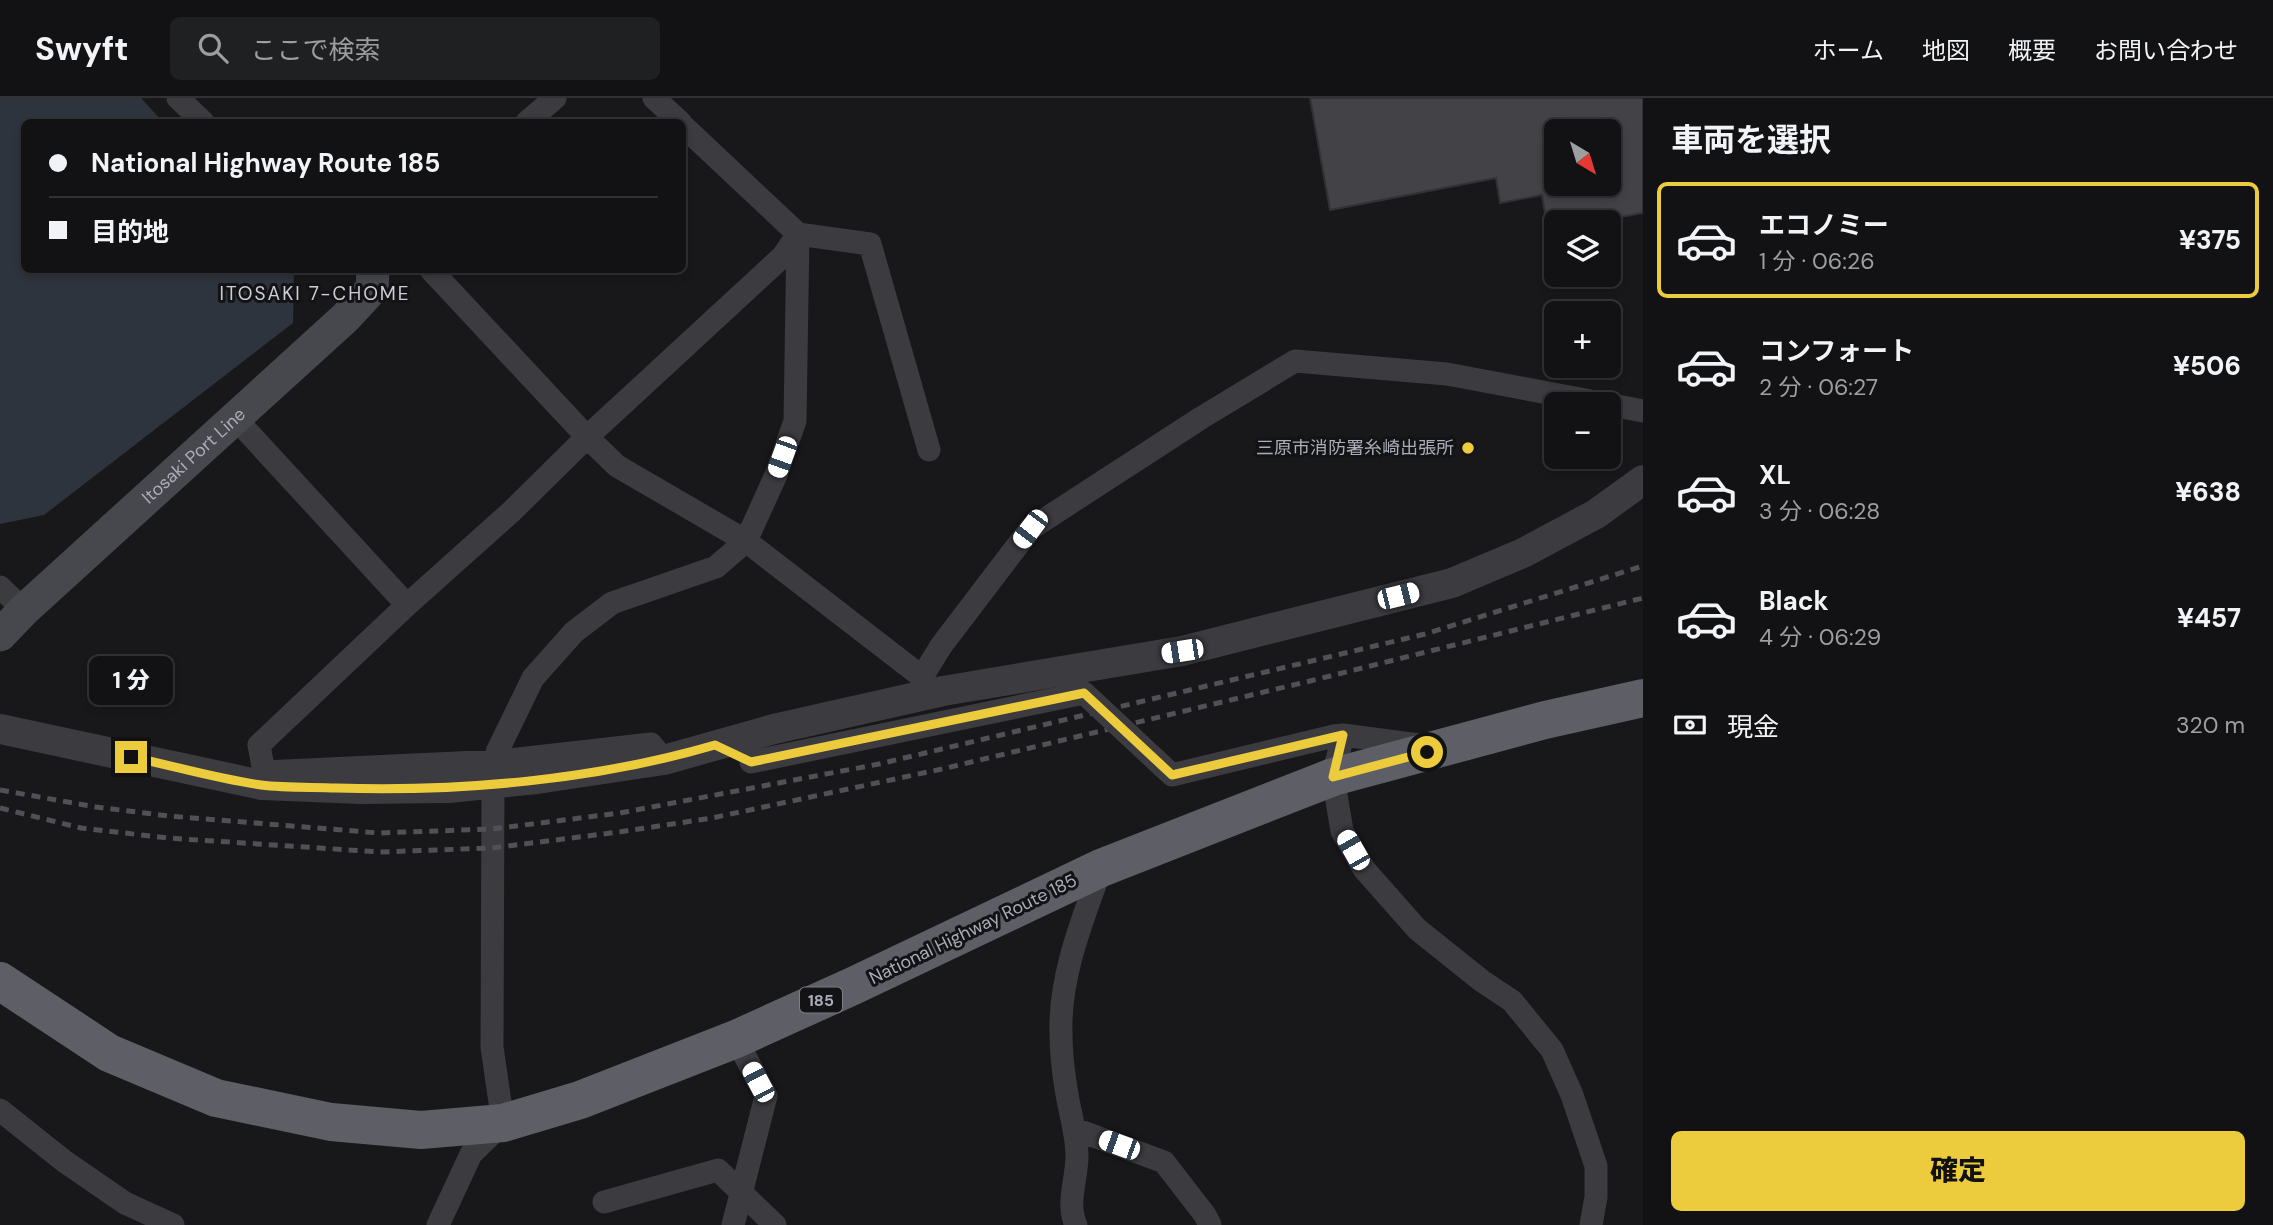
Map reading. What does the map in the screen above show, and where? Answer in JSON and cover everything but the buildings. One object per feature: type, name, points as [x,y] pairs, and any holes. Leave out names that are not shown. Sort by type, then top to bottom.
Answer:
[{"type":"highway","name":"National Highway Route 185","points":[[0,981],[109,1053],[216,1098],[331,1122],[421,1130],[503,1123],[580,1100],[736,1039],[1101,868],[1333,777],[1643,698]]},
{"type":"main road","name":"Itosaki Port Line","points":[[0,635],[24,610],[345,318],[372,289],[373,273]]},
{"type":"street","points":[[178,98],[199,119]]},
{"type":"street","points":[[530,119],[555,98]]},
{"type":"street","points":[[654,98],[676,119]]},
{"type":"street","points":[[686,129],[798,234],[870,244],[929,450]]},
{"type":"street","points":[[263,778],[259,745],[783,256],[798,234]]},
{"type":"street","points":[[438,1225],[471,1154],[503,1123],[492,1047],[498,752],[533,678],[574,632],[612,603],[716,567],[746,541],[776,475],[795,421],[798,234]]},
{"type":"street","points":[[434,273],[617,466],[746,541],[925,686]]},
{"type":"street","points":[[925,686],[941,646],[1030,529],[1200,418],[1295,361],[1447,373],[1643,411]]},
{"type":"street","points":[[235,418],[407,605]]},
{"type":"street","points":[[0,729],[263,778],[405,789],[496,773],[664,760],[925,686],[1182,651],[1452,583],[1523,553],[1596,514],[1643,480]]},
{"type":"street","points":[[0,587],[24,610]]},
{"type":"street","points":[[715,745],[751,762],[1084,693],[1172,775],[1338,736],[1434,746],[1474,739]]},
{"type":"street","points":[[1338,736],[1333,777],[1342,831],[1364,869],[1417,929],[1482,981],[1512,1001],[1552,1050],[1572,1095],[1596,1166],[1596,1197],[1591,1225]]},
{"type":"street","points":[[1076,1225],[1071,1214],[1077,1158],[1061,1034],[1063,990],[1101,868]]},
{"type":"street","points":[[733,1225],[766,1096],[736,1039]]},
{"type":"street","points":[[0,1110],[64,1161],[125,1203],[173,1225]]},
{"type":"street","points":[[1074,1129],[1164,1162],[1210,1225]]},
{"type":"street","points":[[604,1202],[718,1170],[775,1225]]},
{"type":"shaded area","points":[[0,98],[141,98],[160,119],[21,119],[21,273],[294,273],[293,323],[44,515],[0,524]]},
{"type":"railway","points":[[0,790],[96,807],[169,816],[379,833],[492,829],[620,813],[879,764],[1425,634],[1643,566]]},
{"type":"railway","points":[[0,808],[81,828],[168,838],[380,852],[492,848],[619,832],[712,818],[942,769],[1643,598]]},
{"type":"place","name":"三原市消防署糸崎出張所","points":[[1468,448]]},
{"type":"district","name":"ITOSAKI 7-CHOME","points":[[315,293]]},
{"type":"route","points":[[131,757],[262,785],[361,789],[449,788],[537,779],[664,760],[715,745],[751,762],[1084,693],[1172,775],[1343,735],[1333,777],[1427,752]]}]
